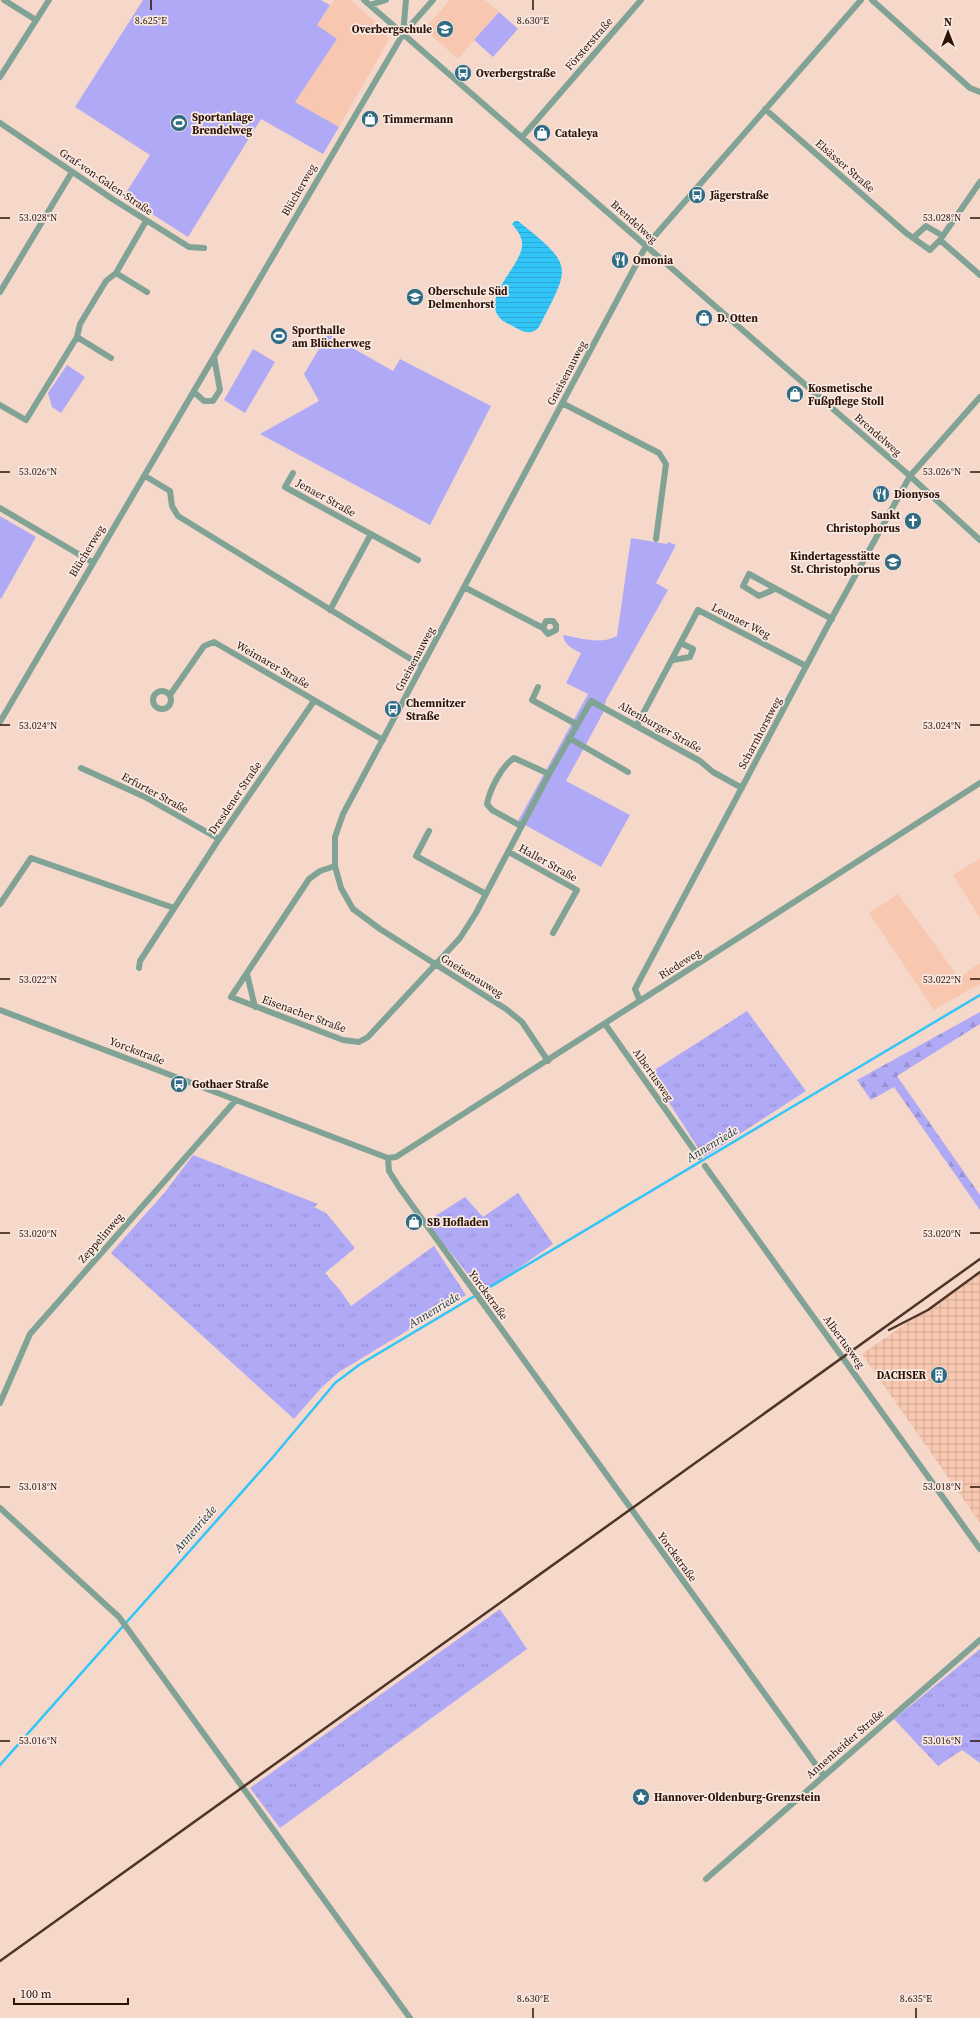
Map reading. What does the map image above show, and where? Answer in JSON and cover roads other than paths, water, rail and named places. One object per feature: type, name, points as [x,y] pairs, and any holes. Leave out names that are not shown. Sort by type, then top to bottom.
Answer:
[{"type":"street","points":[[4,0],[36,20]]},
{"type":"street","points":[[0,77],[49,0]]},
{"type":"street","name":"Brendelweg","points":[[364,0],[910,476],[980,540]]},
{"type":"street","points":[[370,6],[386,0]]},
{"type":"street","points":[[402,34],[406,0]]},
{"type":"street","points":[[402,34],[433,0]]},
{"type":"street","name":"Försterstraße","points":[[522,137],[641,0]]},
{"type":"street","points":[[646,246],[860,0]]},
{"type":"street","points":[[872,0],[970,88],[980,92]]},
{"type":"street","name":"Blücherweg","points":[[0,722],[92,562],[145,476],[402,34]]},
{"type":"street","name":"Elsässer Straße","points":[[765,109],[913,238],[930,250],[942,238]]},
{"type":"street","name":"Graf-von-Galen-Straße","points":[[0,123],[146,221],[188,247],[204,248]]},
{"type":"street","points":[[0,292],[72,172]]},
{"type":"street","points":[[942,238],[980,182]]},
{"type":"street","points":[[0,405],[26,420],[77,337],[84,318],[106,281],[116,273],[146,221]]},
{"type":"street","points":[[913,238],[926,226],[942,238],[980,275]]},
{"type":"street","name":"Gneisenauweg","points":[[548,1061],[522,1022],[506,1009],[380,929],[353,909],[341,888],[335,866],[335,837],[344,814],[646,246]]},
{"type":"street","points":[[116,273],[147,292]]},
{"type":"street","points":[[77,337],[111,358]]},
{"type":"street","points":[[194,392],[204,401],[213,401],[218,396],[220,390],[214,357]]},
{"type":"street","name":"Scharnhorstweg","points":[[640,1001],[635,988],[806,666],[910,476],[980,397]]},
{"type":"street","points":[[562,403],[659,453],[666,464],[656,539]]},
{"type":"street","name":"Jenaer Straße","points":[[293,473],[285,487],[418,560]]},
{"type":"street","points":[[145,476],[170,491],[172,506],[178,516],[422,666]]},
{"type":"street","points":[[0,508],[92,562]]},
{"type":"street","points":[[330,610],[371,534]]},
{"type":"street","points":[[775,589],[759,596],[743,586],[749,574],[832,619]]},
{"type":"street","points":[[464,587],[543,628]]},
{"type":"street","name":"Leunaer Weg","points":[[637,725],[673,660],[698,610],[806,666]]},
{"type":"street","name":"Weimarer Straße","points":[[170,695],[204,646],[214,642],[383,740]]},
{"type":"street","points":[[673,660],[690,657],[693,649],[681,643]]},
{"type":"street","points":[[538,687],[532,700],[576,724]]},
{"type":"street","name":"Dresdener Straße","points":[[140,968],[140,961],[174,908],[219,839],[314,701]]},
{"type":"street","name":"Altenburger Straße","points":[[435,964],[460,938],[509,852],[521,826],[576,724],[591,701],[700,760],[712,772],[742,788]]},
{"type":"street","points":[[569,738],[628,772]]},
{"type":"street","points":[[521,826],[492,810],[487,804],[489,795],[508,762],[514,758],[549,774]]},
{"type":"street","name":"Erfurter Straße","points":[[81,768],[146,797],[219,839]]},
{"type":"street","name":"Riedeweg","points":[[388,1158],[396,1157],[548,1061],[980,783]]},
{"type":"street","points":[[429,831],[416,856],[486,894]]},
{"type":"street","name":"Haller Straße","points":[[509,852],[577,890],[553,933]]},
{"type":"street","points":[[0,904],[31,858],[174,908]]},
{"type":"street","points":[[255,1007],[247,974],[309,879],[320,870],[335,866]]},
{"type":"street","name":"Eisenacher Straße","points":[[247,974],[231,997],[343,1040],[359,1042],[368,1037],[435,964]]},
{"type":"street","name":"Yorckstraße","points":[[0,1010],[388,1158],[389,1171],[399,1188],[475,1296],[824,1776]]},
{"type":"street","name":"Albertusweg","points":[[605,1024],[699,1157]]},
{"type":"street","name":"Zeppelinweg","points":[[0,1403],[30,1334],[236,1100]]},
{"type":"street","name":"Albertusweg","points":[[706,1166],[980,1549]]},
{"type":"street","points":[[0,1508],[119,1617],[410,2018]]},
{"type":"street","name":"Annenheider Straße","points":[[706,1879],[980,1640]]},
{"type":"water","points":[[515,221],[518,221],[549,248],[558,258],[562,268],[557,291],[550,306],[539,327],[530,332],[520,330],[503,321],[496,313],[495,303],[497,294],[515,264],[522,246],[521,237],[512,224]]},
{"type":"waterway","name":"Annenriede","points":[[0,1765],[273,1457],[335,1383],[359,1365],[980,995]]},
{"type":"railway","points":[[0,1961],[980,1259]]},
{"type":"railway","points":[[889,1330],[928,1310],[980,1272]]},
{"type":"place","name":"Overbergschule","points":[[445,29]]},
{"type":"place","name":"Overbergstraße","points":[[463,73]]},
{"type":"place","name":"Timmermann","points":[[370,119]]},
{"type":"place","name":"Sportanlage Brendelweg","points":[[179,123]]},
{"type":"place","name":"Cataleya","points":[[542,133]]},
{"type":"place","name":"Jägerstraße","points":[[697,195]]},
{"type":"place","name":"Omonia","points":[[620,260]]},
{"type":"place","name":"Oberschule Süd Delmenhorst","points":[[415,297]]},
{"type":"place","name":"D. Otten","points":[[704,318]]},
{"type":"place","name":"Sporthalle am Blücherweg","points":[[279,336]]},
{"type":"place","name":"Kosmetische Fußpflege Stoll","points":[[795,394]]},
{"type":"place","name":"Dionysos","points":[[881,494]]},
{"type":"place","name":"Sankt Christophorus","points":[[913,521]]},
{"type":"place","name":"Kindertagesstätte St. Christophorus","points":[[893,562]]},
{"type":"place","name":"Chemnitzer Straße","points":[[393,709]]},
{"type":"place","name":"Gothaer Straße","points":[[179,1084]]},
{"type":"place","name":"SB Hofladen","points":[[414,1222]]},
{"type":"place","name":"DACHSER","points":[[939,1375]]},
{"type":"place","name":"Hannover-Oldenburg-Grenzstein","points":[[641,1797]]}]
